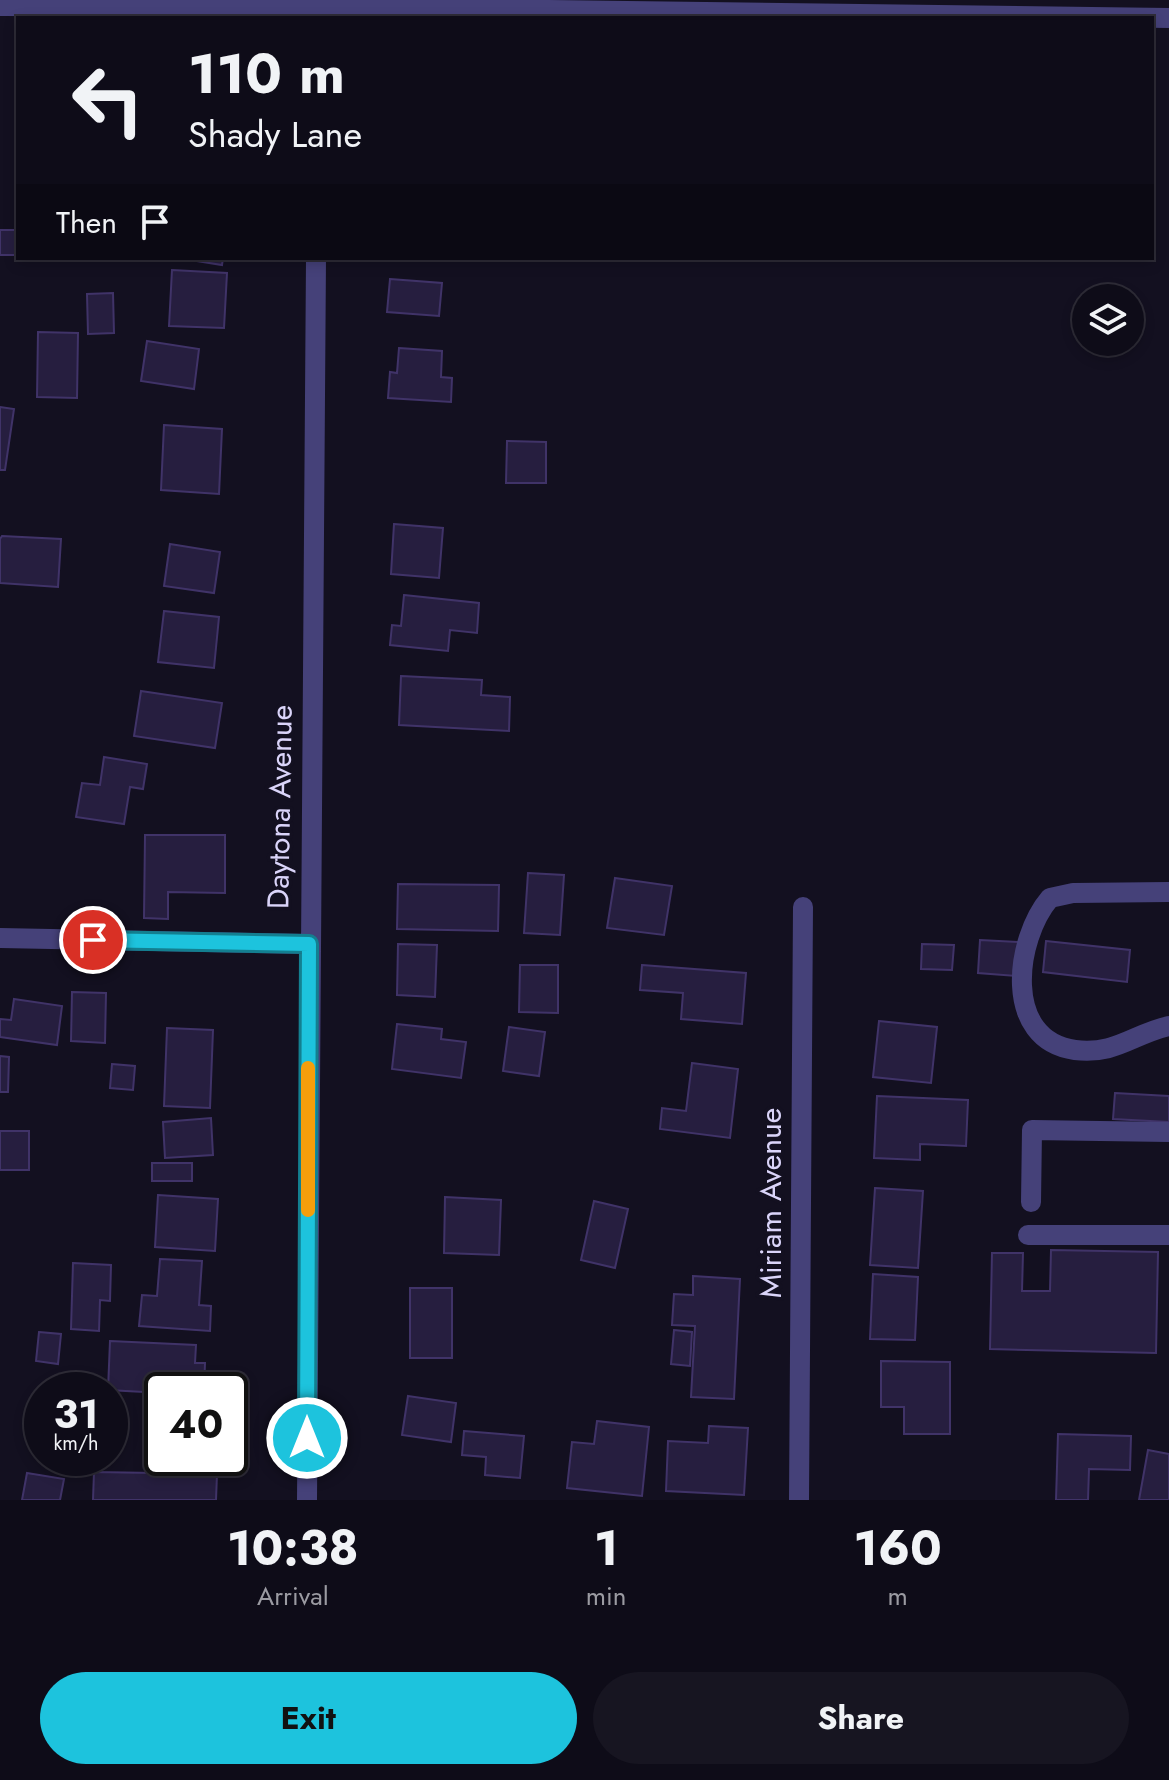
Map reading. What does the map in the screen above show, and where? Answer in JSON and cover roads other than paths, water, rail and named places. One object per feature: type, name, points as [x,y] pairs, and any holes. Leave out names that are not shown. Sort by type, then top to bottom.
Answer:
[{"type":"street","points":[[0,6],[861,7],[1072,16]]},
{"type":"street","name":"Daytona Avenue","points":[[307,1500],[316,260]]},
{"type":"street","points":[[1169,892],[1073,893],[1050,898],[1031,928],[1023,967],[1024,1004],[1035,1028],[1060,1046],[1074,1050],[1112,1049],[1169,1026]]},
{"type":"street","name":"Miriam Avenue","points":[[799,1500],[803,907]]},
{"type":"street","points":[[0,938],[309,944]]},
{"type":"street","points":[[1031,1202],[1032,1130],[1169,1132]]},
{"type":"street","points":[[1028,1235],[1169,1235]]}]
